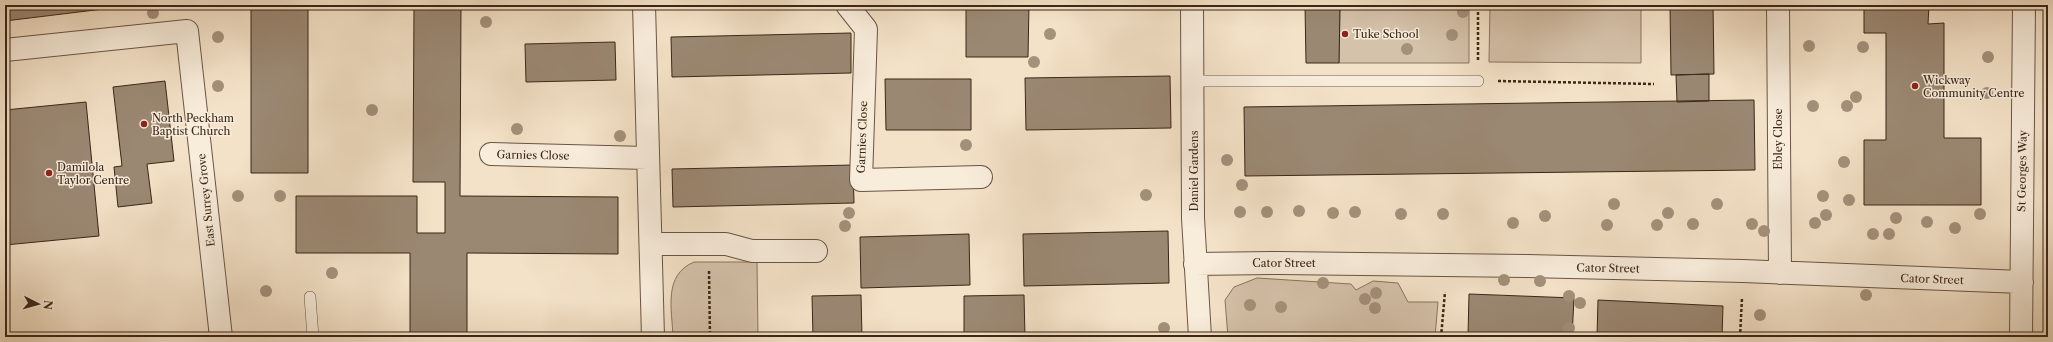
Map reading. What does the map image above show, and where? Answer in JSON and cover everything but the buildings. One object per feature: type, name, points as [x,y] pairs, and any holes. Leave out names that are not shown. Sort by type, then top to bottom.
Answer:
[{"type":"street","points":[[644,5],[653,337]]},
{"type":"street","name":"Garnies Close","points":[[847,5],[866,28],[861,180],[981,177]]},
{"type":"street","name":"Daniel Gardens","points":[[1192,5],[1195,264],[1200,337]]},
{"type":"street","name":"Ebley Close","points":[[1778,5],[1780,273]]},
{"type":"street","name":"St Georges Way","points":[[2021,337],[2024,5]]},
{"type":"street","name":"East Surrey Grove","points":[[5,50],[187,31],[221,337]]},
{"type":"street","name":"Garnies Close","points":[[491,154],[647,158]]},
{"type":"street","points":[[651,244],[726,244],[752,251],[816,251]]},
{"type":"street","name":"Cator Street","points":[[1195,264],[1279,263],[1447,265],[1743,271],[2022,282]]},
{"type":"lane","points":[[1194,81],[1478,81]]},
{"type":"lane","points":[[310,297],[313,337]]},
{"type":"path","points":[[1478,5],[1478,81],[1654,84]]},
{"type":"path","points":[[710,244],[710,337]]},
{"type":"path","points":[[1441,337],[1447,265]]},
{"type":"path","points":[[1740,337],[1743,271]]},
{"type":"shaded area","points":[[1340,5],[1469,5],[1469,63],[1339,63]]},
{"type":"shaded area","points":[[1490,5],[1641,5],[1641,63],[1489,62]]},
{"type":"shaded area","points":[[2048,8],[2048,337],[2046,337]]},
{"type":"shaded area","points":[[694,262],[757,262],[758,337],[673,337],[671,304],[673,284],[684,268]]},
{"type":"shaded area","points":[[1257,278],[1351,284],[1356,290],[1373,281],[1398,283],[1408,302],[1438,302],[1435,337],[1228,337],[1225,300],[1234,287]]},
{"type":"place","name":"Tuke School","points":[[1345,34]]},
{"type":"place","name":"Wickway Community Centre","points":[[1915,86]]},
{"type":"place","name":"North Peckham Baptist Church","points":[[144,124]]},
{"type":"place","name":"Damilola Taylor Centre","points":[[49,173]]}]
